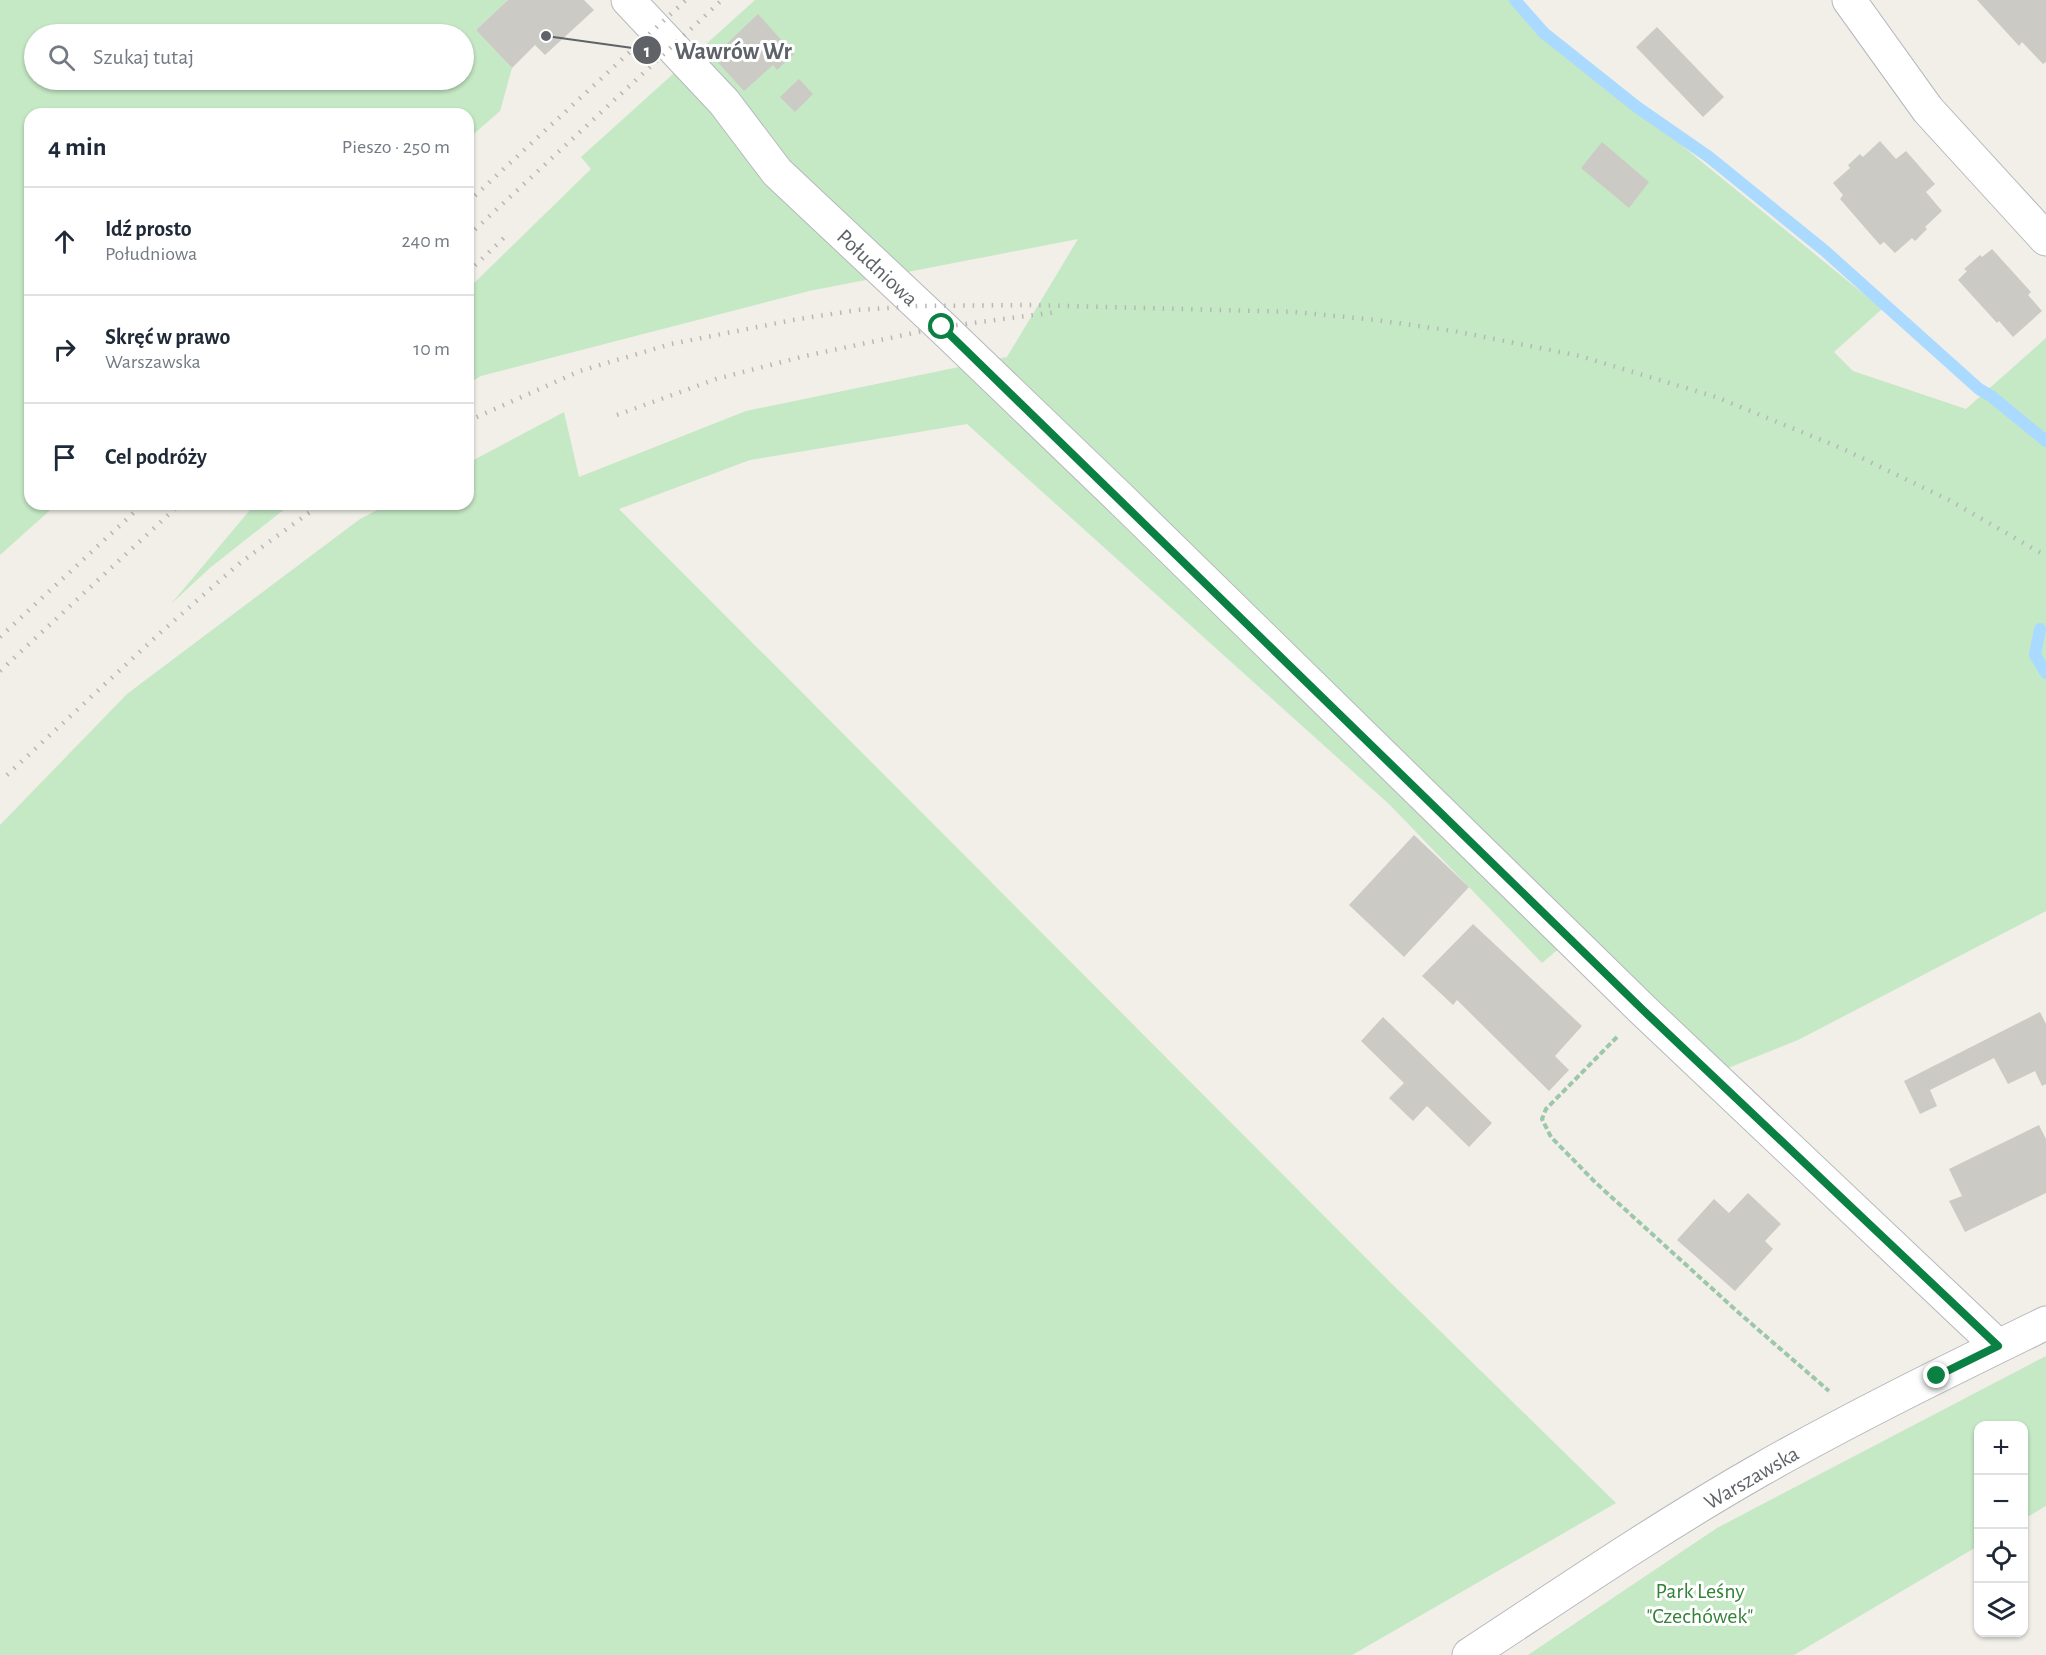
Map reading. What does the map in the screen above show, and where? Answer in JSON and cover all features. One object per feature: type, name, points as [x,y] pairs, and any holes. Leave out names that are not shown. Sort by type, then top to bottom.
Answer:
[{"type":"street","name":"Południowa","points":[[628,0],[724,102],[777,172],[1124,502],[1643,1010],[1998,1346]]},
{"type":"street","points":[[1849,0],[1928,110],[2046,240]]},
{"type":"street","name":"Warszawska","points":[[1469,1655],[1665,1526],[1761,1470],[1859,1417],[2046,1323]]},
{"type":"path","points":[[1643,1010],[1546,1108],[1542,1119],[1551,1137],[1596,1183],[1739,1313],[1859,1417]]},
{"type":"green space","points":[[0,0],[508,0],[476,30],[512,68],[500,111],[474,134],[474,108],[24,108],[24,510],[50,510],[0,555]]},
{"type":"green space","points":[[755,0],[1515,0],[1544,33],[1882,309],[1834,352],[1853,371],[1966,409],[2046,338],[2046,911],[1798,1040],[1728,1068],[1583,928],[1542,963],[1390,805],[967,424],[750,460],[619,509],[1392,1284],[1616,1503],[1352,1655],[0,1655],[0,825],[127,694],[360,519],[377,510],[474,510],[474,460],[564,412],[579,477],[746,411],[1007,357],[1078,239],[809,291],[481,376],[474,380],[474,283],[591,169],[581,157]]},
{"type":"green space","points":[[250,510],[283,510],[211,567],[171,604]]},
{"type":"green space","name":"Park Leśny \"Czechówek\"","points":[[2046,1356],[2046,1506],[2028,1517],[2028,1421],[1974,1421],[1974,1548],[1794,1655],[1528,1655],[1717,1528]]},
{"type":"building","points":[[508,0],[584,0],[594,10],[545,55],[535,45],[512,68],[476,30]]},
{"type":"building","points":[[1977,0],[2046,0],[2046,62],[2043,64],[2022,42],[2019,46]]},
{"type":"building","points":[[758,14],[794,54],[777,70],[773,65],[744,91],[713,57]]},
{"type":"building","points":[[1657,27],[1724,97],[1703,117],[1636,47]]},
{"type":"building","points":[[799,79],[813,94],[795,112],[780,97]]},
{"type":"building","points":[[1880,141],[1896,159],[1906,151],[1935,184],[1926,192],[1942,211],[1925,227],[1927,229],[1915,241],[1912,238],[1895,253],[1884,242],[1880,245],[1840,199],[1843,195],[1833,183],[1850,168],[1848,165],[1860,154],[1863,157]]},
{"type":"building","points":[[1602,142],[1649,182],[1629,208],[1581,168]]},
{"type":"building","points":[[1992,249],[2031,292],[2028,295],[2042,311],[2013,337],[1958,280],[1967,271],[1964,269],[1980,255],[1982,257]]},
{"type":"building","points":[[1414,835],[1469,887],[1404,957],[1349,905]]},
{"type":"building","points":[[1473,924],[1582,1026],[1555,1056],[1569,1070],[1549,1091],[1457,1000],[1453,1005],[1422,976]]},
{"type":"building","points":[[2040,1012],[2046,1024],[2046,1084],[2042,1086],[2035,1071],[2008,1084],[1994,1058],[1930,1090],[1937,1106],[1920,1114],[1904,1081]]},
{"type":"building","points":[[1383,1017],[1492,1123],[1469,1147],[1427,1106],[1413,1121],[1389,1098],[1404,1083],[1361,1041]]},
{"type":"building","points":[[2039,1125],[2046,1139],[2046,1193],[1965,1232],[1949,1201],[1962,1196],[1949,1169]]},
{"type":"building","points":[[1748,1193],[1781,1224],[1765,1241],[1773,1249],[1735,1291],[1677,1240],[1714,1199],[1729,1213]]},
{"type":"waterway","points":[[1515,0],[1544,33],[1637,107],[1709,157],[1825,251],[1979,389],[1991,396],[2046,441]]},
{"type":"waterway","points":[[2040,629],[2035,655],[2046,673]]},
{"type":"railway","points":[[474,196],[686,0]]},
{"type":"railway","points":[[474,230],[722,0]]},
{"type":"railway","points":[[474,266],[509,233]]},
{"type":"railway","points":[[474,418],[580,371],[671,344],[857,310],[919,306],[1034,305],[1295,312],[1454,331],[1580,356],[1716,397],[1841,448],[1949,500],[2046,556]]},
{"type":"railway","points":[[617,415],[716,379],[805,356],[942,327],[1057,312]]},
{"type":"railway","points":[[0,637],[137,510]]},
{"type":"railway","points":[[0,671],[174,510]]},
{"type":"railway","points":[[7,775],[160,633],[240,563],[313,510]]},
{"type":"place","name":"Wawrów Wr","points":[[546,36]]},
{"type":"route","points":[[942,327],[1643,1010],[1998,1346],[1937,1376]]}]
